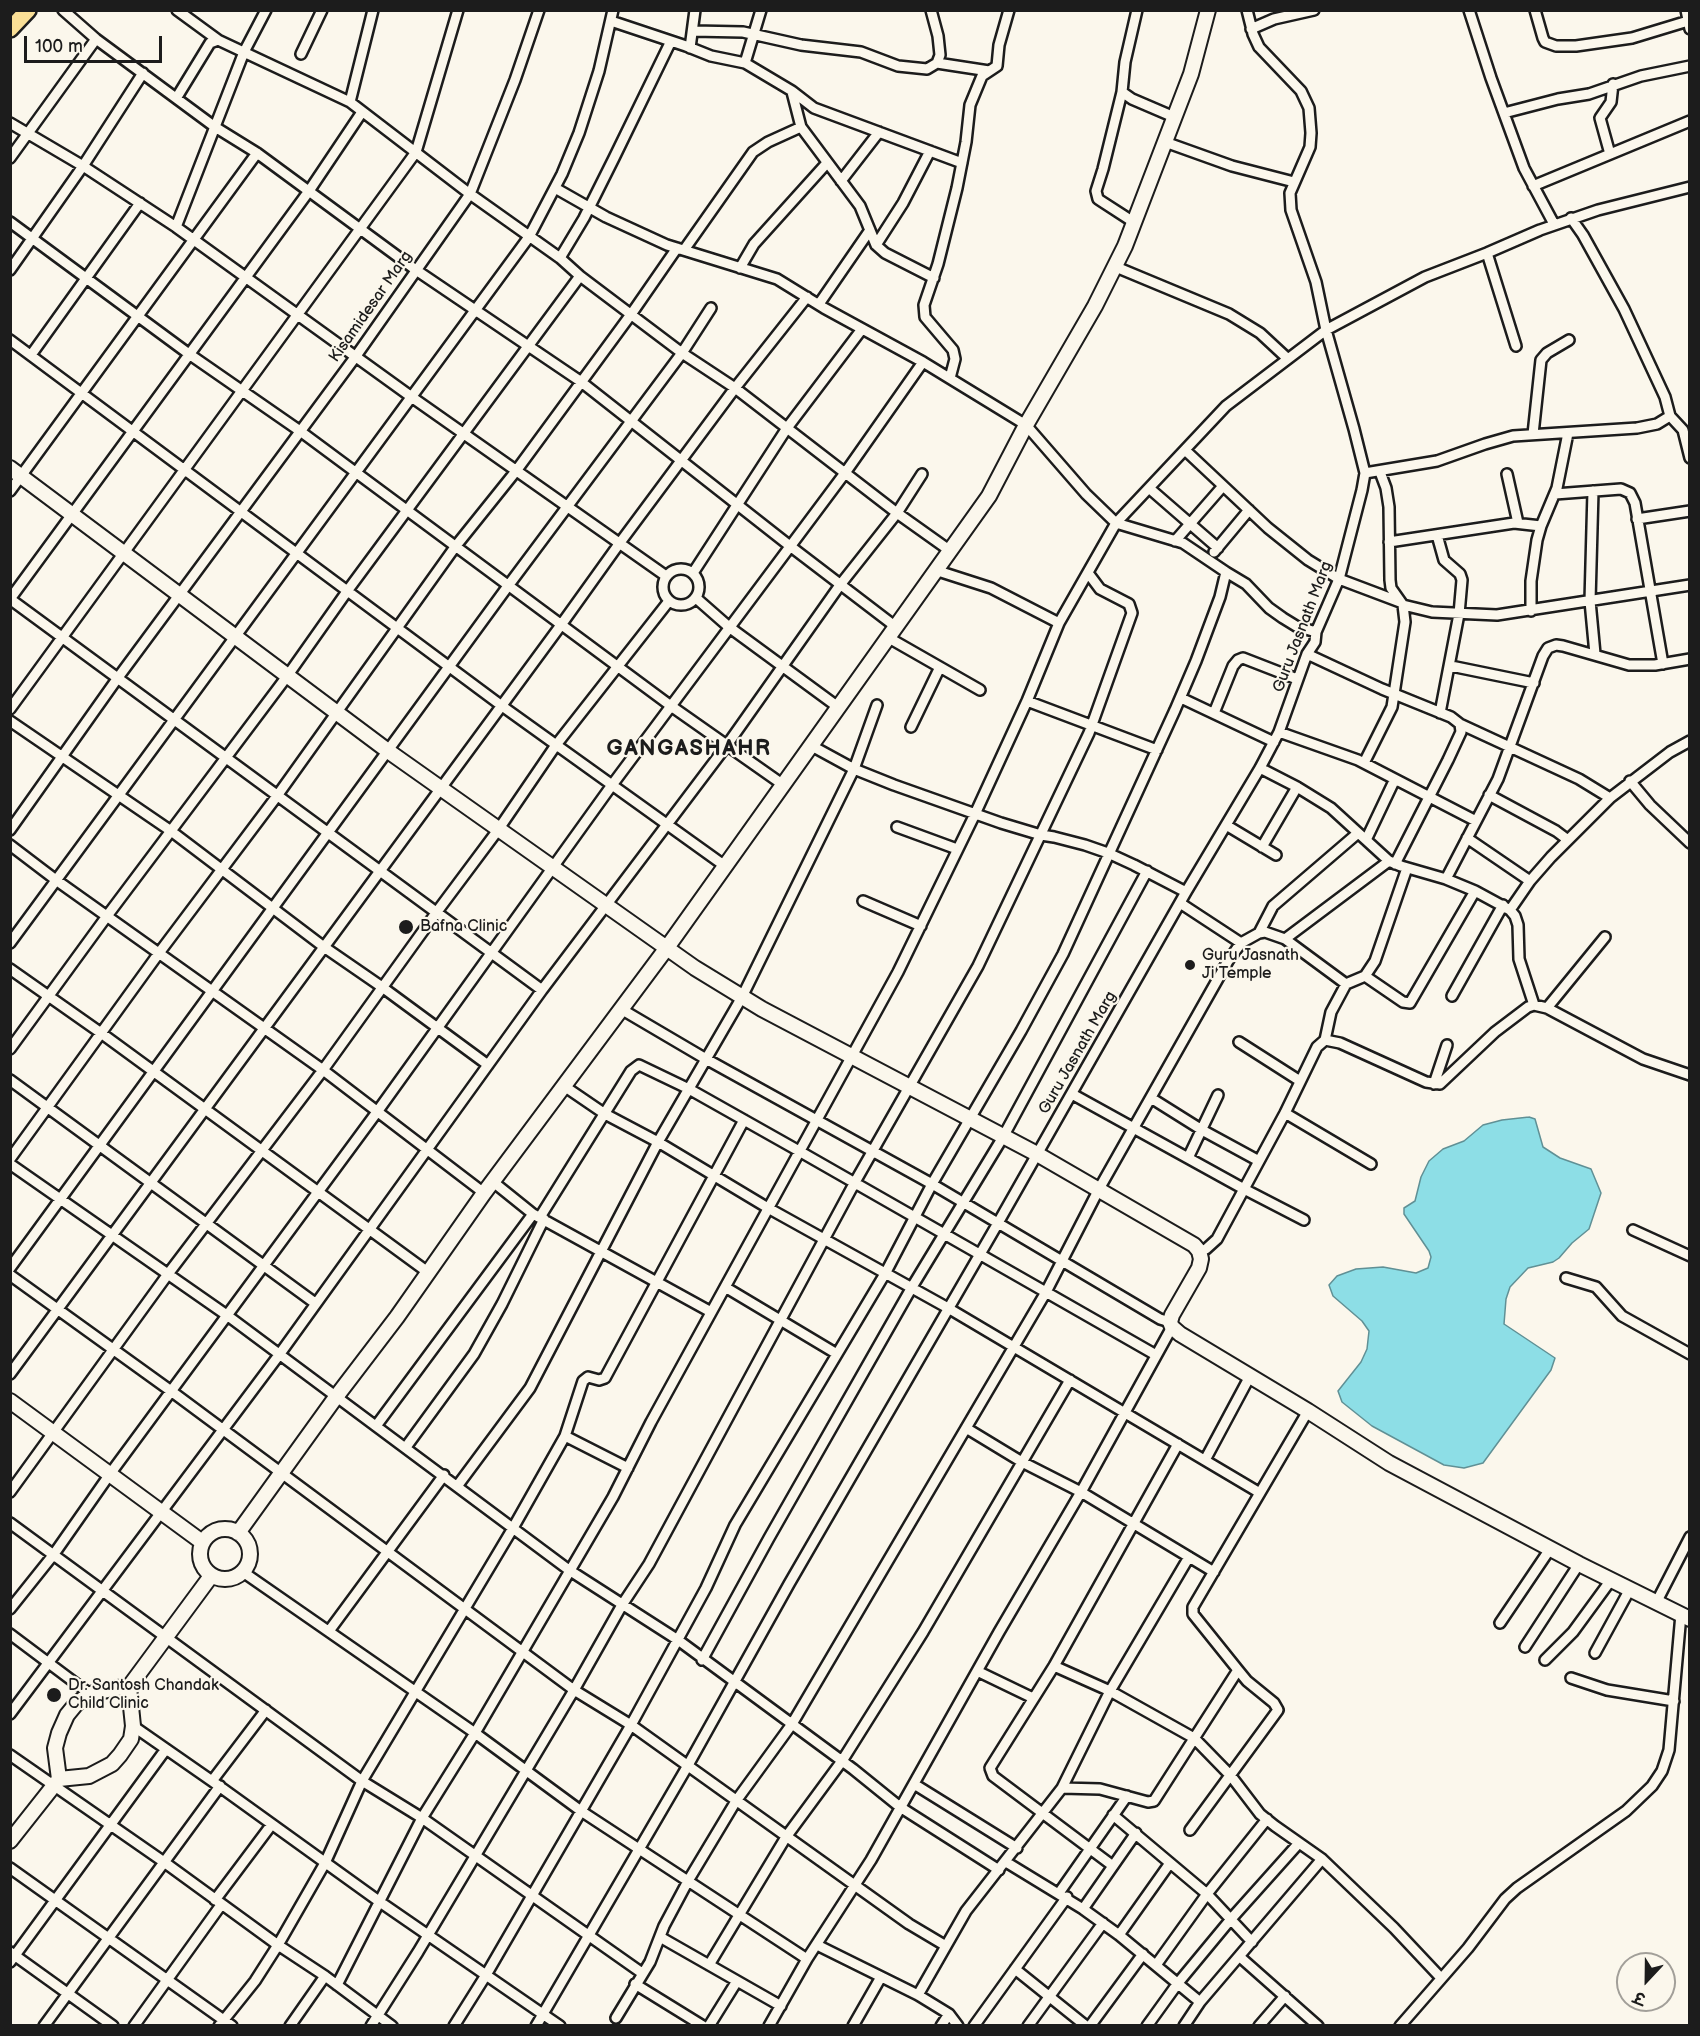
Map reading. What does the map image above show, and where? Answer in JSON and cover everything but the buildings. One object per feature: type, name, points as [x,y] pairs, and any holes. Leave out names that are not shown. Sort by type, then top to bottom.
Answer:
[{"type":"main road","points":[[10,28],[28,10]]},
{"type":"street","points":[[63,10],[96,39],[216,127],[257,153],[416,270],[580,381],[840,585],[892,632],[940,667],[980,690]]},
{"type":"street","points":[[177,10],[218,40],[350,102],[470,194],[560,258],[580,276],[682,353],[735,388],[897,513],[949,550]]},
{"type":"street","points":[[176,227],[244,52],[266,10]]},
{"type":"street","points":[[301,54],[322,10]]},
{"type":"street","points":[[350,102],[373,10]]},
{"type":"street","points":[[10,709],[416,152],[458,10]]},
{"type":"street","name":"Kisamidesar Marg","points":[[10,830],[117,679],[181,596],[356,356],[470,194],[515,80],[539,10]]},
{"type":"street","points":[[10,943],[530,237],[555,188],[582,124],[599,71],[614,10]]},
{"type":"street","points":[[690,48],[695,10]]},
{"type":"street","points":[[745,63],[761,10]]},
{"type":"street","points":[[693,31],[723,30],[754,34],[783,42],[861,52],[890,64],[910,69],[927,69],[937,63],[940,55],[931,10]]},
{"type":"street","points":[[937,63],[994,70],[997,66],[999,45],[1009,10]]},
{"type":"street","points":[[1136,223],[1098,199],[1096,191],[1122,92],[1125,62],[1137,10]]},
{"type":"street","points":[[238,1533],[429,1273],[488,1187],[666,949],[995,485],[1026,425],[1116,267],[1136,223],[1191,74],[1208,10]]},
{"type":"street","name":"Guru Jasnath Marg","points":[[536,2025],[687,1767],[789,1584],[1186,892],[1260,768],[1279,732],[1297,679],[1307,654],[1315,642],[1316,632],[1340,579],[1365,473],[1326,330],[1316,282],[1291,210],[1290,193],[1310,147],[1309,108],[1301,91],[1259,47],[1246,10]]},
{"type":"street","points":[[1251,29],[1274,19],[1314,10]]},
{"type":"street","points":[[1469,10],[1524,168],[1554,224]]},
{"type":"street","points":[[1535,10],[1545,42],[1556,46],[1575,46],[1632,38],[1689,25],[1686,10]]},
{"type":"street","points":[[611,21],[711,57],[745,63],[792,91],[814,108],[963,163]]},
{"type":"street","points":[[10,158],[96,39]]},
{"type":"street","points":[[177,97],[210,43],[218,40]]},
{"type":"street","points":[[560,258],[640,108],[671,41]]},
{"type":"street","points":[[1504,113],[1558,99],[1589,94],[1641,76],[1689,66]]},
{"type":"street","points":[[950,378],[955,359],[953,350],[923,312],[934,278],[963,163],[970,105],[978,81],[989,70]]},
{"type":"street","points":[[10,270],[83,166],[143,72]]},
{"type":"street","points":[[1610,154],[1600,118],[1611,102],[1613,84]]},
{"type":"street","points":[[792,91],[801,127],[860,206],[876,245],[885,253],[934,278]]},
{"type":"street","points":[[1122,92],[1132,99],[1174,117]]},
{"type":"street","points":[[362,112],[309,191],[10,599],[542,990]]},
{"type":"street","points":[[1533,186],[1689,122]]},
{"type":"street","points":[[10,123],[83,166],[176,227],[412,398],[666,576]]},
{"type":"street","points":[[10,1159],[159,952],[277,796],[455,547],[516,471],[580,381],[753,152],[768,142],[801,127]]},
{"type":"street","points":[[841,181],[879,132]]},
{"type":"street","points":[[1165,142],[1224,163],[1294,182]]},
{"type":"street","points":[[876,245],[903,203],[930,151]]},
{"type":"street","points":[[10,492],[16,472],[82,392],[257,153]]},
{"type":"street","points":[[740,268],[754,244],[827,163]]},
{"type":"street","points":[[337,1985],[422,1818],[475,1733],[613,1497],[711,1312],[898,972],[975,814],[1027,701],[1059,623],[1116,524],[1226,406],[1326,330],[1425,277],[1554,224],[1689,187]]},
{"type":"street","points":[[555,188],[589,207],[680,249],[777,279],[923,362],[1026,425],[1086,494],[1116,524],[1192,548],[1246,584],[1269,608],[1283,618],[1296,626],[1316,632]]},
{"type":"street","points":[[31,355],[140,203]]},
{"type":"street","points":[[1571,218],[1583,235],[1624,309],[1665,397],[1670,416]]},
{"type":"street","points":[[10,222],[189,354],[300,432],[671,706],[782,784]]},
{"type":"street","points":[[819,304],[870,230]]},
{"type":"street","points":[[1487,253],[1516,346]]},
{"type":"street","points":[[1116,267],[1229,314],[1260,333],[1288,359]]},
{"type":"street","points":[[10,1049],[580,276]]},
{"type":"street","points":[[10,1374],[681,459],[807,297]]},
{"type":"street","points":[[10,1268],[449,666],[682,353],[711,308]]},
{"type":"street","points":[[693,573],[787,428],[862,329]]},
{"type":"street","points":[[10,340],[502,706],[725,866]]},
{"type":"street","points":[[1533,434],[1541,360],[1547,353],[1569,340]]},
{"type":"street","points":[[10,1609],[54,1554],[110,1474],[377,1112],[612,785],[845,473],[923,362]]},
{"type":"street","points":[[1670,416],[1683,422],[1689,458]]},
{"type":"street","points":[[1365,473],[1437,460],[1485,444],[1533,434],[1637,428],[1657,424],[1670,416]]},
{"type":"street","points":[[1531,611],[1534,556],[1540,526],[1555,494],[1568,433]]},
{"type":"street","points":[[1185,450],[1296,552],[1340,579],[1432,612],[1497,615],[1689,585]]},
{"type":"street","points":[[16,472],[388,751],[666,949],[742,997],[1099,1189],[1186,1239],[1199,1251],[1201,1259],[1199,1268],[1172,1315],[1171,1324],[1156,1355],[1081,1492],[871,1860],[807,1959],[769,2025]]},
{"type":"street","points":[[1364,763],[1386,720],[1394,694],[1405,622],[1402,603],[1391,588],[1389,507],[1386,488],[1380,472]]},
{"type":"street","points":[[10,1714],[279,1355],[542,990],[665,824],[727,745],[840,585],[897,513],[922,474]]},
{"type":"street","points":[[1507,474],[1518,523]]},
{"type":"street","points":[[1175,541],[1223,486]]},
{"type":"street","points":[[1149,488],[1218,548]]},
{"type":"street","points":[[1555,494],[1626,490],[1633,498],[1663,664]]},
{"type":"street","points":[[1593,491],[1590,601],[1595,654]]},
{"type":"street","points":[[1208,559],[1249,510]]},
{"type":"street","points":[[1637,519],[1689,511]]},
{"type":"street","points":[[1389,542],[1518,523],[1540,526]]},
{"type":"street","points":[[1437,535],[1444,560],[1460,574],[1462,580],[1460,614],[1440,713]]},
{"type":"street","points":[[678,569],[693,573],[699,585],[696,598],[686,605],[669,601],[662,589],[666,576],[678,569]]},
{"type":"street","points":[[935,570],[991,588],[1059,623]]},
{"type":"street","points":[[454,2025],[486,1976],[631,1725],[706,1588],[735,1525],[886,1272],[914,1216],[1062,954],[1180,698],[1220,597],[1226,572]]},
{"type":"street","points":[[371,2025],[526,1771],[622,1605],[649,1564],[855,1182],[978,966],[1092,725],[1132,613],[1129,604],[1100,589],[1088,573]]},
{"type":"street","points":[[696,598],[729,627],[838,707]]},
{"type":"street","points":[[10,1492],[168,1274],[323,1070],[498,830],[556,745],[669,601]]},
{"type":"street","points":[[1446,879],[1489,795],[1548,648],[1556,645],[1629,665],[1663,664],[1689,659]]},
{"type":"street","points":[[1307,654],[1451,717],[1460,724],[1579,779],[1610,798]]},
{"type":"street","points":[[1214,713],[1233,666],[1243,658],[1297,679]]},
{"type":"street","points":[[1451,666],[1534,683]]},
{"type":"street","points":[[911,727],[940,667]]},
{"type":"street","points":[[1180,698],[1274,742]]},
{"type":"street","points":[[1027,701],[1157,750]]},
{"type":"street","points":[[458,1485],[530,1388],[658,1142],[742,997],[854,769],[877,705]]},
{"type":"street","points":[[10,721],[171,831],[324,947],[488,1065]]},
{"type":"street","points":[[1285,939],[1392,862],[1461,732],[1460,724]]},
{"type":"street","points":[[1279,732],[1326,747],[1364,763],[1476,821]]},
{"type":"street","points":[[1452,996],[1507,907],[1530,880],[1610,798],[1670,752],[1689,741]]},
{"type":"street","points":[[810,745],[854,769],[894,785],[1041,835],[1108,853],[1186,892]]},
{"type":"street","points":[[1260,768],[1331,808],[1392,862],[1446,879],[1507,907],[1515,916],[1518,925],[1519,959],[1534,1005]]},
{"type":"street","points":[[1259,933],[1273,906],[1362,836],[1395,779]]},
{"type":"street","points":[[1630,781],[1650,805],[1689,843]]},
{"type":"street","points":[[1262,847],[1297,787]]},
{"type":"street","points":[[1489,795],[1556,831],[1568,840]]},
{"type":"street","points":[[1226,825],[1276,855]]},
{"type":"street","points":[[897,827],[957,849]]},
{"type":"street","points":[[1467,838],[1530,880]]},
{"type":"street","points":[[10,845],[323,1070],[426,1149],[539,1217],[711,1312]]},
{"type":"street","points":[[1199,1251],[1206,1249],[1217,1239],[1285,1113],[1317,1047],[1324,1041],[1331,1012],[1346,984],[1370,972],[1407,868]]},
{"type":"street","points":[[702,1660],[912,1287],[1003,1137],[1147,871]]},
{"type":"street","points":[[1365,976],[1403,1002],[1410,1004],[1475,891]]},
{"type":"street","points":[[863,902],[921,926]]},
{"type":"street","points":[[1180,903],[1241,943]]},
{"type":"street","points":[[616,2018],[656,1951],[664,1926],[688,1881],[736,1802],[792,1724],[1046,1292],[1099,1189],[1228,961],[1241,943],[1265,932],[1285,939],[1346,984]]},
{"type":"street","points":[[1547,1008],[1605,937]]},
{"type":"street","points":[[10,969],[154,1071],[429,1273]]},
{"type":"street","points":[[1324,1041],[1340,1043],[1434,1084],[1445,1081],[1469,1054],[1528,1007],[1534,1005],[1547,1008],[1642,1059],[1689,1075]]},
{"type":"street","points":[[621,1009],[706,1059],[932,1184],[1171,1324],[1180,1334],[1308,1411],[1389,1464],[1579,1564],[1685,1616],[1669,1750],[1662,1771],[1652,1786],[1626,1810],[1505,1899],[1468,1948],[1400,2025]]},
{"type":"street","points":[[1239,1042],[1300,1081]]},
{"type":"street","points":[[1434,1084],[1447,1046]]},
{"type":"street","points":[[376,1426],[539,1217],[631,1071],[639,1065],[689,1089],[800,1151],[1156,1355]]},
{"type":"street","points":[[10,1080],[315,1303]]},
{"type":"street","points":[[564,1086],[605,1114],[658,1142],[768,1208],[912,1287],[1260,1493]]},
{"type":"street","points":[[1072,1094],[1304,1220]]},
{"type":"street","points":[[1188,1158],[1218,1095]]},
{"type":"street","points":[[1150,1098],[1259,1161]]},
{"type":"street","points":[[1285,1113],[1371,1164]]},
{"type":"street","points":[[10,1868],[224,2024],[279,1946],[325,1863],[363,1781],[565,1436],[583,1381],[588,1377],[598,1380],[605,1378],[744,1120]]},
{"type":"street","points":[[10,1164],[228,1316],[458,1485],[569,1570],[678,1641],[842,1761],[900,1807],[1002,1866],[1063,1895],[1119,1935],[1200,2002]]},
{"type":"street","points":[[406,1448],[474,1354],[502,1304],[539,1217]]},
{"type":"street","points":[[1633,1230],[1689,1256]]},
{"type":"street","points":[[10,1275],[171,1391],[574,1690],[631,1725],[909,1924],[946,1946]]},
{"type":"street","points":[[1566,1278],[1596,1287],[1622,1316],[1689,1354]]},
{"type":"street","points":[[725,1287],[837,1354]]},
{"type":"street","points":[[1205,1460],[1250,1376]]},
{"type":"street","points":[[709,1965],[786,1837],[842,1761],[923,1632],[1070,1380]]},
{"type":"street","points":[[10,1401],[202,1542]]},
{"type":"street","points":[[1190,1830],[1278,1710],[1274,1703],[1247,1681],[1192,1611],[1308,1411]]},
{"type":"street","points":[[966,1428],[1022,1462],[1135,1523],[1214,1572]]},
{"type":"street","points":[[565,1436],[628,1468]]},
{"type":"street","points":[[1113,1866],[990,1772],[992,1763],[1054,1666],[1178,1444]]},
{"type":"street","points":[[329,1631],[444,1475]]},
{"type":"street","points":[[10,1523],[363,1781],[422,1818],[642,1973]]},
{"type":"street","points":[[222,1529],[238,1533],[244,1537],[250,1551],[248,1565],[243,1572],[228,1579],[219,1579],[211,1575],[201,1564],[202,1542],[214,1531],[222,1529]]},
{"type":"street","points":[[1656,1603],[1689,1537]]},
{"type":"street","points":[[1500,1623],[1551,1549]]},
{"type":"street","points":[[918,1995],[966,1911],[1062,1788],[1110,1691],[1190,1557]]},
{"type":"street","points":[[1525,1647],[1579,1564]]},
{"type":"street","points":[[243,1572],[416,1691],[581,1811],[807,1959]]},
{"type":"street","points":[[10,1841],[57,1783],[89,1776],[112,1764],[131,1739],[133,1726],[129,1687],[211,1575]]},
{"type":"street","points":[[1545,1660],[1573,1632],[1611,1580]]},
{"type":"street","points":[[1595,1653],[1630,1589]]},
{"type":"street","points":[[10,1634],[90,1694]]},
{"type":"street","points":[[1054,1666],[1110,1691],[1194,1738],[1231,1776],[1267,1819],[1322,1859],[1419,1953],[1441,1978]]},
{"type":"street","points":[[1062,1788],[1100,1789],[1148,1802],[1154,1801],[1238,1670]]},
{"type":"street","points":[[977,1671],[1033,1698]]},
{"type":"street","points":[[1571,1678],[1607,1690],[1674,1701]]},
{"type":"street","points":[[57,1783],[55,1748],[58,1732],[67,1714],[90,1694],[129,1687]]},
{"type":"street","points":[[44,2025],[164,1862],[266,1710]]},
{"type":"street","points":[[133,1726],[427,1935],[560,2025]]},
{"type":"street","points":[[113,2025],[12,1956],[56,1900],[166,1749]]},
{"type":"street","points":[[10,1755],[57,1783],[111,1826],[392,2025]]},
{"type":"street","points":[[914,1784],[1017,1848]]},
{"type":"street","points":[[974,2025],[1015,1969],[1127,1796]]},
{"type":"street","points":[[1113,1815],[1207,1894],[1252,1942]]},
{"type":"street","points":[[1156,1965],[1207,1894],[1267,1819]]},
{"type":"street","points":[[134,2025],[272,1824]]},
{"type":"street","points":[[1083,1909],[1136,1833]]},
{"type":"street","points":[[1147,2025],[1231,1919],[1299,1843]]},
{"type":"street","points":[[1184,2025],[1200,2002],[1322,1859]]},
{"type":"street","points":[[1119,1935],[1170,1863]]},
{"type":"street","points":[[1028,2025],[1103,1923]]},
{"type":"street","points":[[660,1937],[781,2006]]},
{"type":"street","points":[[817,1945],[918,1995],[949,2014],[958,2025]]},
{"type":"street","points":[[1015,1969],[1088,2025],[1143,1954]]},
{"type":"street","points":[[1240,1957],[1318,2025]]},
{"type":"street","points":[[290,2025],[325,1976]]},
{"type":"street","points":[[853,2025],[881,1977]]},
{"type":"street","points":[[709,2025],[737,1981]]},
{"type":"street","points":[[635,1984],[703,2025]]},
{"type":"street","points":[[1259,2025],[1285,1996]]},
{"type":"street","points":[[940,2025],[949,2014]]},
{"type":"water","points":[[1529,1117],[1535,1119],[1543,1147],[1560,1158],[1591,1169],[1601,1193],[1589,1229],[1553,1262],[1528,1268],[1510,1287],[1506,1299],[1504,1324],[1555,1358],[1551,1370],[1483,1463],[1464,1468],[1444,1465],[1372,1426],[1342,1402],[1338,1391],[1361,1362],[1367,1349],[1369,1331],[1362,1321],[1333,1296],[1329,1285],[1337,1276],[1356,1269],[1383,1267],[1416,1273],[1428,1268],[1431,1257],[1429,1251],[1404,1214],[1404,1208],[1415,1201],[1421,1177],[1429,1161],[1443,1149],[1464,1141],[1483,1125]]},
{"type":"place","name":"Bafna Clinic","points":[[406,927]]},
{"type":"place","name":"Guru Jasnath Ji Temple","points":[[1190,965]]},
{"type":"place","name":"Dr. Santosh Chandak Child Clinic","points":[[54,1695]]},
{"type":"district","name":"GANGASHAHR","points":[[689,749]]}]
